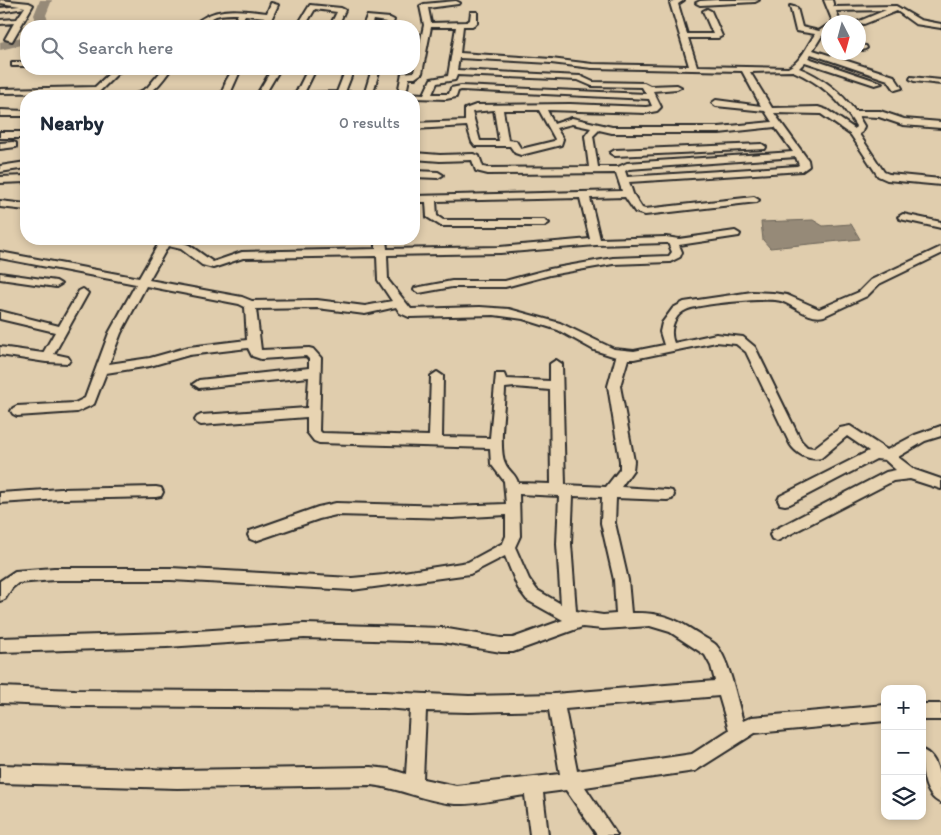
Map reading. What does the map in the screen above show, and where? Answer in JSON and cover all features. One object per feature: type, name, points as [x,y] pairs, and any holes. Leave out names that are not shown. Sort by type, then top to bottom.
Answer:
[{"type":"street","points":[[680,0],[674,3],[693,67]]},
{"type":"street","points":[[700,3],[754,0]]},
{"type":"street","points":[[828,0],[834,15]]},
{"type":"street","points":[[875,0],[886,7]]},
{"type":"street","points":[[0,1],[28,3],[28,8],[21,20]]},
{"type":"street","points":[[420,63],[428,24],[424,6],[456,3]]},
{"type":"street","points":[[267,20],[274,5]]},
{"type":"street","points":[[305,20],[313,7],[316,6],[341,10],[337,20]]},
{"type":"street","points":[[832,9],[886,7],[899,9],[918,22],[941,26]]},
{"type":"street","points":[[0,10],[28,8]]},
{"type":"street","points":[[793,8],[799,29],[819,35],[795,68]]},
{"type":"street","points":[[866,20],[899,9]]},
{"type":"street","points":[[685,36],[718,36],[707,11]]},
{"type":"street","points":[[203,20],[214,13],[270,14]]},
{"type":"street","points":[[238,20],[242,13]]},
{"type":"street","points":[[428,24],[460,25],[473,23],[474,14]]},
{"type":"street","points":[[369,20],[370,18],[390,20]]},
{"type":"street","points":[[0,22],[20,21]]},
{"type":"street","points":[[9,40],[20,21]]},
{"type":"street","points":[[452,76],[460,25]]},
{"type":"street","points":[[809,51],[874,70],[891,78],[898,88]]},
{"type":"street","points":[[455,55],[551,61],[592,66],[795,68],[826,84],[860,126],[859,130],[854,133]]},
{"type":"street","points":[[802,59],[878,83]]},
{"type":"street","points":[[14,64],[20,64]]},
{"type":"street","points":[[623,180],[799,169],[804,164],[799,154],[768,110],[744,68]]},
{"type":"street","points":[[49,90],[98,89],[112,75]]},
{"type":"street","points":[[150,90],[162,75]]},
{"type":"street","points":[[227,90],[234,75]]},
{"type":"street","points":[[264,90],[272,75]]},
{"type":"street","points":[[298,90],[308,75]]},
{"type":"street","points":[[342,90],[348,75]]},
{"type":"street","points":[[370,90],[374,75]]},
{"type":"street","points":[[402,75],[402,90]]},
{"type":"street","points":[[452,76],[473,88]]},
{"type":"street","points":[[427,95],[434,81],[452,76],[580,78],[585,79],[588,83],[641,85],[650,93],[657,107],[652,109],[542,108],[470,109],[468,111],[470,123],[476,142],[478,144],[513,143],[521,152],[558,143],[559,139],[542,108]]},
{"type":"street","points":[[914,79],[941,82]]},
{"type":"street","points":[[420,95],[450,96],[457,88],[650,93],[678,87]]},
{"type":"street","points":[[0,91],[20,91]]},
{"type":"street","points":[[716,103],[768,110],[820,110],[854,133],[881,174],[892,178],[941,182]]},
{"type":"street","points":[[498,108],[504,143]]},
{"type":"street","points":[[0,113],[20,114]]},
{"type":"street","points":[[852,114],[880,114],[904,122],[941,125]]},
{"type":"street","points":[[551,127],[572,121],[596,128],[685,140],[762,147]]},
{"type":"street","points":[[420,126],[470,123]]},
{"type":"street","points":[[615,153],[685,140],[719,130],[778,124]]},
{"type":"street","points":[[594,170],[589,136],[596,128]]},
{"type":"street","points":[[0,136],[20,135]]},
{"type":"street","points":[[0,146],[13,145]]},
{"type":"street","points":[[420,156],[472,157],[476,158],[479,169],[488,171],[620,170],[623,167],[632,166],[799,154]]},
{"type":"street","points":[[0,169],[20,166]]},
{"type":"street","points":[[620,170],[628,194],[638,210],[646,212],[754,200]]},
{"type":"street","points":[[420,174],[438,174]]},
{"type":"street","points":[[0,180],[20,179]]},
{"type":"street","points":[[584,194],[596,242]]},
{"type":"street","points":[[420,199],[628,194]]},
{"type":"street","points":[[431,198],[432,218],[437,222],[544,223]]},
{"type":"street","points":[[0,204],[20,207]]},
{"type":"street","points":[[903,217],[941,225]]},
{"type":"street","points":[[178,245],[185,247],[213,265],[242,255],[500,250],[596,242],[685,242],[735,234]]},
{"type":"street","points":[[419,290],[452,284],[505,284],[550,272],[612,262],[670,259],[675,257],[677,252],[674,242]]},
{"type":"street","points":[[17,411],[84,405],[90,401],[114,334],[160,245]]},
{"type":"street","points":[[381,245],[383,280],[404,310],[409,313],[491,310],[524,315],[568,330],[601,349],[623,355],[716,338],[739,340],[752,350],[796,444],[803,451],[816,454],[844,431],[850,431],[910,474],[941,484]]},
{"type":"street","points":[[671,347],[666,337],[667,326],[679,309],[684,306],[752,296],[773,297],[783,298],[805,310],[820,313],[863,294],[875,282],[941,250]]},
{"type":"street","points":[[0,255],[141,283],[210,294],[242,301],[250,305],[317,304],[365,310],[399,303]]},
{"type":"street","points":[[0,276],[56,284]]},
{"type":"street","points":[[46,358],[83,293]]},
{"type":"street","points":[[250,305],[253,343],[256,353],[261,355],[309,352],[315,358],[313,432],[319,438],[496,442]]},
{"type":"street","points":[[0,316],[61,330]]},
{"type":"street","points":[[100,370],[150,362],[189,351],[253,343]]},
{"type":"street","points":[[0,351],[64,360]]},
{"type":"street","points":[[623,355],[614,386],[627,461],[626,470],[609,492],[608,523],[621,580],[624,621]]},
{"type":"street","points":[[556,364],[564,544],[576,618]]},
{"type":"street","points":[[199,384],[314,372]]},
{"type":"street","points":[[436,441],[437,376]]},
{"type":"street","points":[[0,594],[7,583],[15,577],[54,574],[171,574],[352,584],[470,568],[508,547],[513,536],[512,488],[510,479],[498,464],[496,442],[500,380],[556,386]]},
{"type":"street","points":[[201,420],[313,412]]},
{"type":"street","points":[[785,500],[875,454],[885,455],[920,438],[941,431]]},
{"type":"street","points":[[777,534],[891,476],[910,474]]},
{"type":"street","points":[[512,488],[667,495]]},
{"type":"street","points":[[0,498],[61,494],[156,492]]},
{"type":"street","points":[[255,535],[318,513],[336,509],[452,512],[513,509]]},
{"type":"street","points":[[508,547],[522,584],[532,595],[576,618],[603,622],[650,619],[661,621],[710,650],[718,664],[738,734]]},
{"type":"street","points":[[0,645],[168,640],[304,631],[442,636],[501,645],[513,645],[576,618]]},
{"type":"street","points":[[0,695],[75,698],[384,700],[418,704],[556,703],[725,688]]},
{"type":"street","points":[[556,703],[570,781],[608,835]]},
{"type":"street","points":[[414,785],[418,704]]},
{"type":"street","points":[[926,712],[941,712]]},
{"type":"street","points":[[0,774],[177,779],[371,776],[389,778],[436,792],[456,795],[570,781],[695,762],[752,725],[881,713]]},
{"type":"street","points":[[926,766],[941,794]]},
{"type":"street","points":[[532,786],[539,835]]},
{"type":"shaded area","points":[[813,220],[823,226],[851,224],[860,239],[770,248],[763,240],[761,222]]},
{"type":"waterway","points":[[42,20],[40,15],[46,0]]},
{"type":"waterway","points":[[0,46],[20,41]]}]
